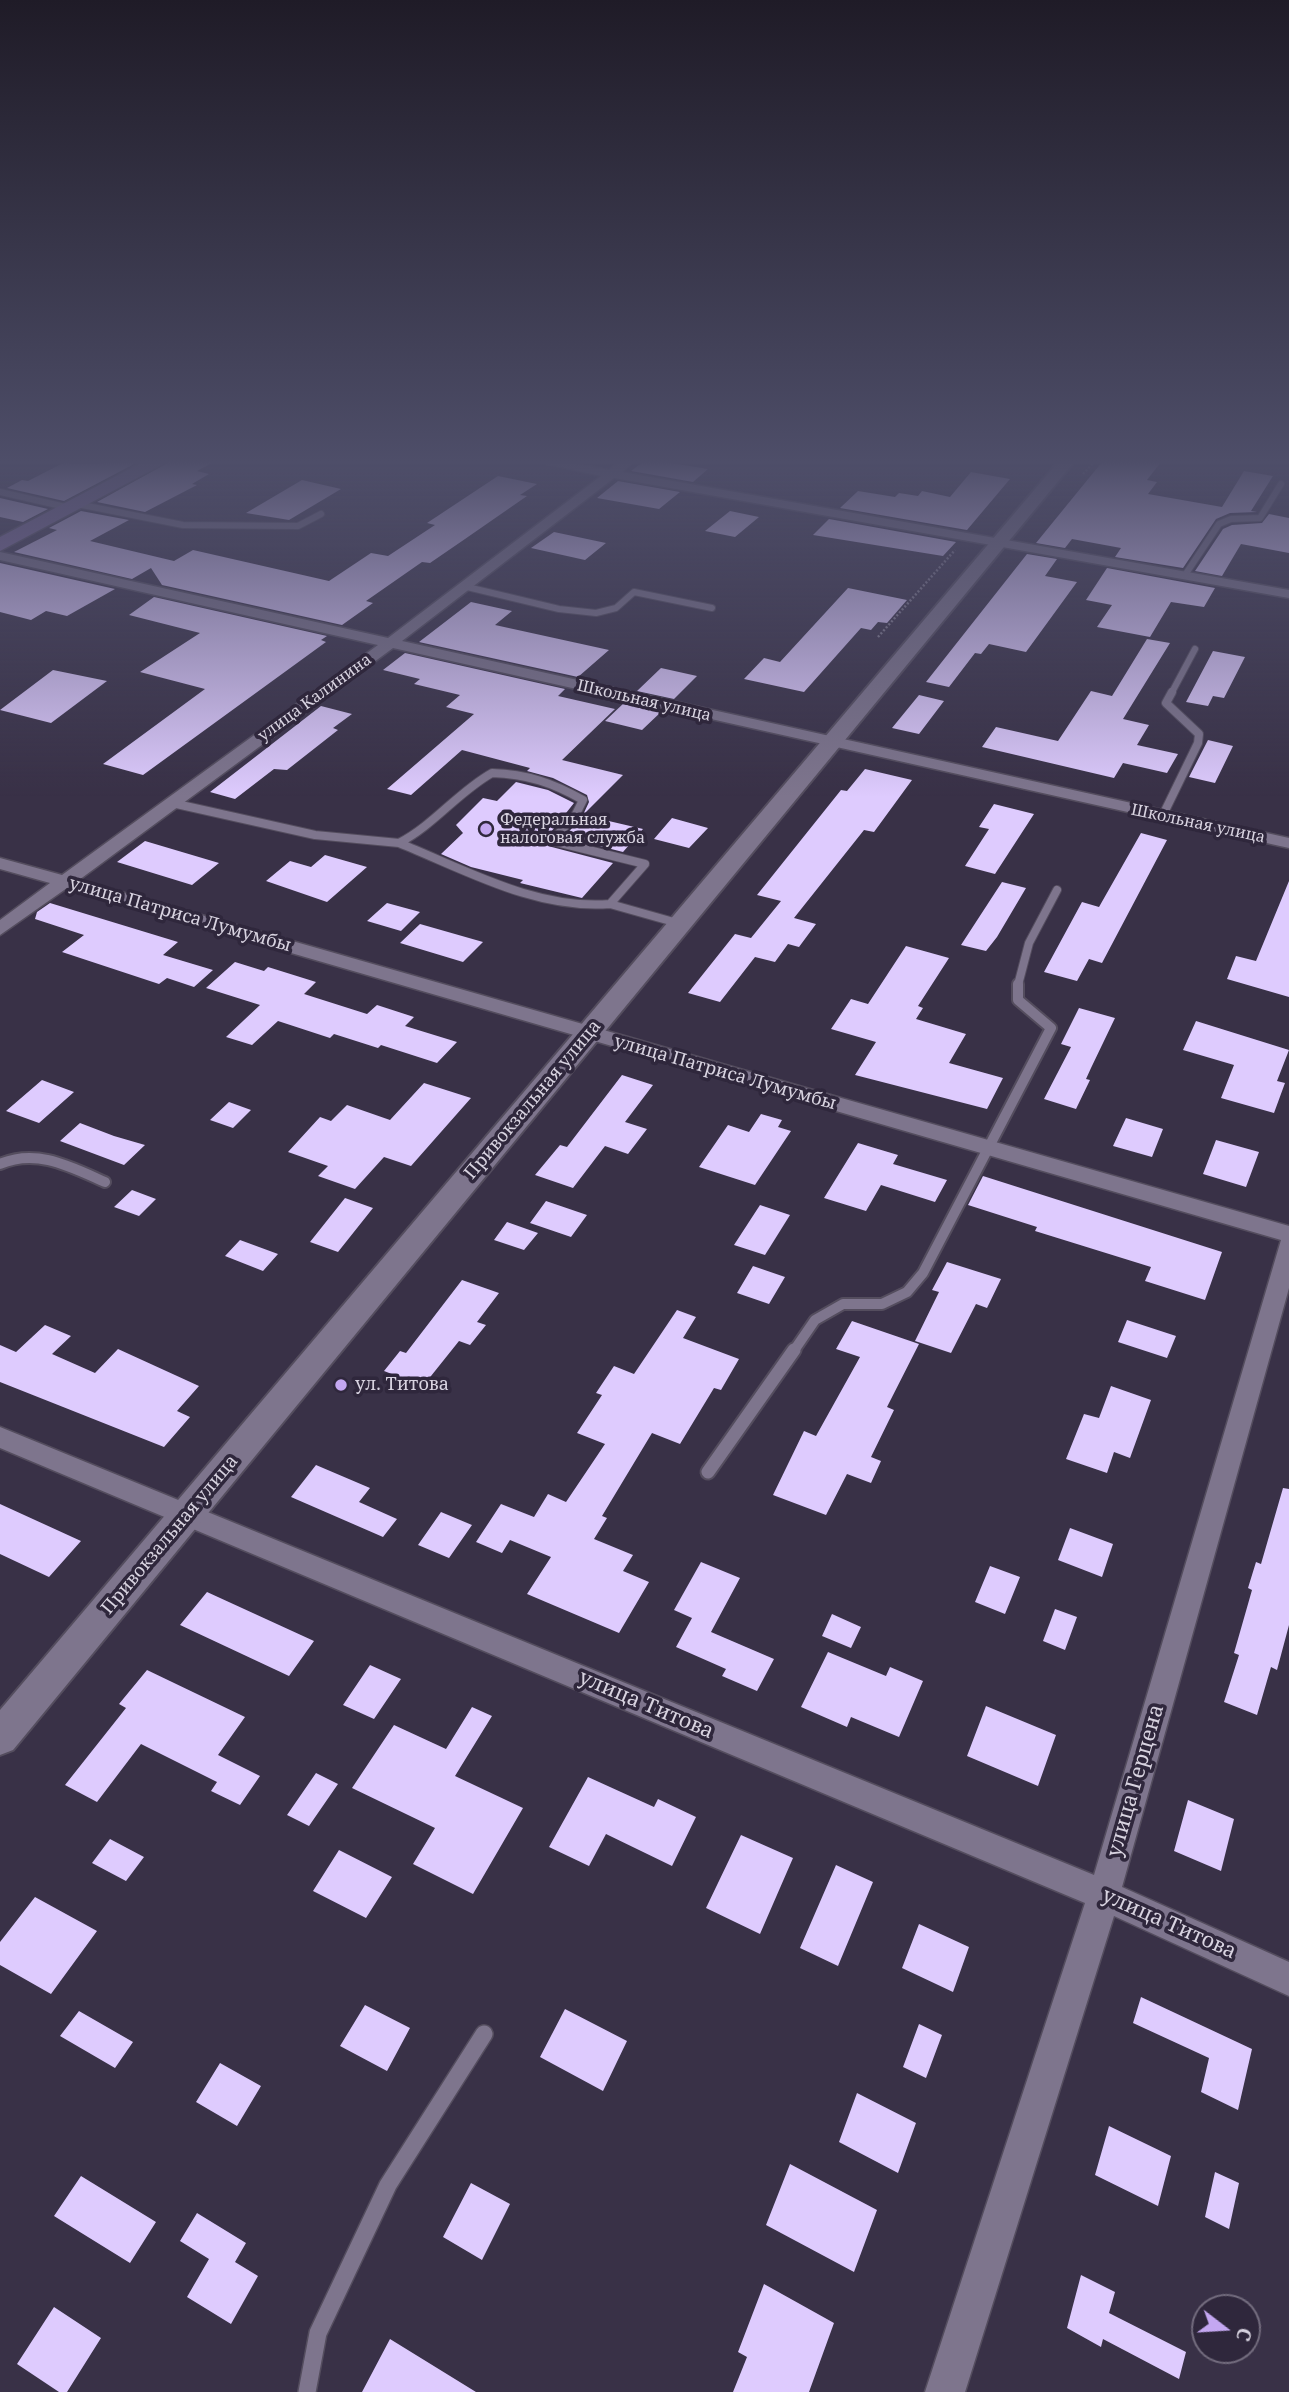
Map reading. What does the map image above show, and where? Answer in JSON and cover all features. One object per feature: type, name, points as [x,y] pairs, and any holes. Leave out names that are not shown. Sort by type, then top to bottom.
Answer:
[{"type":"street","name":"Школьная улица","points":[[78,574],[1162,817],[1289,843]]},
{"type":"street","name":"улица Калинина","points":[[0,929],[389,644],[479,574]]},
{"type":"street","name":"Привокзальная улица","points":[[0,1738],[972,574]]},
{"type":"street","points":[[1177,574],[1289,594]]},
{"type":"street","name":"улица Патриса Лумумбы","points":[[0,863],[1289,1234]]},
{"type":"street","name":"улица Герцена","points":[[945,2392],[1104,1895],[1289,1246]]},
{"type":"street","name":"улица Титова","points":[[0,1437],[1104,1895],[1289,1979]]},
{"type":"lane","points":[[463,586],[570,610],[606,613],[622,605],[634,592],[712,607]]},
{"type":"lane","points":[[1162,817],[1198,743],[1199,734],[1181,720],[1166,703],[1195,649]]},
{"type":"lane","points":[[399,843],[418,833],[468,786],[492,772],[517,774],[553,783],[583,800],[576,814],[552,841],[645,864],[610,904]]},
{"type":"lane","points":[[172,803],[315,835],[399,843],[529,896],[583,906],[610,904],[681,924]]},
{"type":"lane","points":[[708,1472],[815,1320],[842,1304],[882,1304],[907,1292],[923,1273],[1051,1028],[1018,1000],[1015,981],[1022,960],[1057,890]]},
{"type":"lane","points":[[0,1164],[17,1155],[52,1161],[105,1182]]},
{"type":"lane","points":[[307,2392],[318,2333],[388,2185],[484,2034]]},
{"type":"building","points":[[0,574],[47,574],[115,589],[67,616],[46,611],[31,620],[0,612]]},
{"type":"building","points":[[109,574],[141,574],[132,579]]},
{"type":"building","points":[[155,574],[297,574],[329,581],[340,574],[405,574],[366,601],[373,603],[342,625],[162,585]]},
{"type":"building","points":[[1012,574],[1047,574],[1045,576],[1077,582],[1026,652],[989,644],[981,654],[975,653],[949,687],[926,682]]},
{"type":"building","points":[[1103,574],[1137,574],[1215,588],[1204,607],[1171,602],[1150,637],[1097,627],[1112,605],[1086,600]]},
{"type":"building","points":[[848,588],[907,600],[887,623],[878,622],[871,630],[861,628],[804,692],[744,679],[764,658],[780,662]]},
{"type":"building","points":[[154,597],[327,636],[321,640],[326,642],[143,775],[103,764],[205,689],[140,672],[200,633],[129,615]]},
{"type":"building","points":[[471,602],[512,611],[495,625],[609,650],[578,677],[419,642]]},
{"type":"building","points":[[1147,639],[1170,643],[1123,719],[1149,725],[1137,745],[1178,754],[1167,773],[1123,763],[1114,778],[982,747],[996,727],[1058,741],[1091,691],[1112,696]]},
{"type":"building","points":[[1213,651],[1245,657],[1224,698],[1213,696],[1208,706],[1186,702]]},
{"type":"building","points":[[405,653],[565,689],[558,696],[615,709],[562,760],[623,775],[583,815],[643,829],[623,852],[564,837],[582,817],[589,802],[587,795],[553,778],[527,771],[530,768],[462,750],[411,795],[387,789],[474,714],[446,707],[460,695],[414,684],[420,679],[383,670]]},
{"type":"building","points":[[661,668],[697,676],[674,699],[637,691]]},
{"type":"building","points":[[53,670],[107,681],[51,723],[0,710]]},
{"type":"building","points":[[919,695],[944,701],[919,734],[892,728]]},
{"type":"building","points":[[625,702],[662,711],[642,730],[605,721]]},
{"type":"building","points":[[321,706],[352,714],[333,728],[338,730],[287,770],[274,769],[235,799],[210,792]]},
{"type":"building","points":[[1208,740],[1233,746],[1215,783],[1189,777]]},
{"type":"building","points":[[865,769],[912,780],[874,832],[864,830],[794,918],[816,924],[799,947],[788,944],[775,962],[755,957],[720,1002],[688,993],[735,934],[751,938],[781,901],[757,895],[841,790],[847,791]]},
{"type":"building","points":[[516,782],[548,790],[574,803],[547,837],[548,846],[613,863],[582,898],[520,883],[523,880],[471,867],[441,854],[463,833],[456,825],[483,798],[497,801]]},
{"type":"building","points":[[994,804],[1034,814],[995,874],[965,866],[989,829],[979,827]]},
{"type":"building","points":[[672,818],[708,828],[689,848],[654,839]]},
{"type":"building","points":[[1141,833],[1167,840],[1102,963],[1089,959],[1077,981],[1044,972],[1082,902],[1099,907]]},
{"type":"building","points":[[145,841],[219,863],[192,885],[117,862]]},
{"type":"building","points":[[325,855],[367,867],[327,902],[266,881],[290,861],[311,867]]},
{"type":"building","points":[[1289,881],[1289,997],[1227,979],[1236,956],[1256,961]]},
{"type":"building","points":[[1002,882],[1026,888],[997,937],[986,951],[961,945]]},
{"type":"building","points":[[50,903],[178,942],[163,955],[213,970],[194,987],[167,978],[159,984],[62,952],[84,935],[35,919],[37,912]]},
{"type":"building","points":[[387,903],[420,912],[401,931],[367,921]]},
{"type":"building","points":[[420,924],[483,942],[463,962],[400,943]]},
{"type":"building","points":[[906,946],[949,958],[918,1006],[923,1008],[916,1019],[966,1034],[949,1063],[1003,1078],[987,1109],[855,1075],[876,1042],[831,1029],[851,999],[868,1004]]},
{"type":"building","points":[[235,962],[264,971],[268,967],[316,982],[304,994],[367,1014],[377,1005],[414,1017],[405,1026],[457,1042],[437,1063],[381,1045],[378,1048],[334,1034],[330,1038],[278,1021],[252,1045],[226,1037],[260,1005],[206,988]]},
{"type":"building","points":[[1079,1008],[1115,1018],[1086,1079],[1090,1080],[1076,1109],[1044,1099],[1071,1047],[1061,1044]]},
{"type":"building","points":[[1196,1021],[1289,1050],[1277,1081],[1285,1083],[1274,1113],[1221,1098],[1234,1065],[1183,1050]]},
{"type":"building","points":[[622,1075],[653,1085],[625,1122],[647,1129],[628,1154],[605,1146],[573,1188],[535,1175],[560,1145],[567,1147]]},
{"type":"building","points":[[42,1080],[74,1092],[39,1123],[6,1111]]},
{"type":"building","points":[[424,1083],[471,1098],[411,1166],[384,1157],[355,1189],[318,1176],[328,1166],[288,1152],[320,1117],[331,1121],[347,1105],[390,1120]]},
{"type":"building","points":[[229,1102],[251,1110],[233,1128],[210,1120]]},
{"type":"building","points":[[761,1114],[782,1120],[778,1127],[791,1131],[755,1185],[699,1167],[728,1125],[749,1132]]},
{"type":"building","points":[[1126,1118],[1163,1129],[1152,1157],[1113,1146]]},
{"type":"building","points":[[80,1123],[145,1145],[124,1165],[60,1141]]},
{"type":"building","points":[[1216,1140],[1259,1152],[1246,1187],[1203,1174]]},
{"type":"building","points":[[858,1143],[898,1155],[893,1164],[947,1180],[935,1202],[881,1185],[866,1211],[824,1198]]},
{"type":"building","points":[[983,1176],[1222,1252],[1205,1300],[1145,1281],[1151,1267],[1035,1231],[1037,1227],[968,1205]]},
{"type":"building","points":[[132,1190],[156,1199],[139,1216],[114,1207]]},
{"type":"building","points":[[345,1198],[373,1208],[338,1252],[310,1242]]},
{"type":"building","points":[[546,1201],[587,1215],[571,1237],[530,1223]]},
{"type":"building","points":[[760,1205],[790,1215],[765,1255],[734,1245]]},
{"type":"building","points":[[507,1222],[538,1233],[524,1250],[494,1240]]},
{"type":"building","points":[[240,1240],[278,1254],[263,1271],[225,1256]]},
{"type":"building","points":[[947,1262],[1001,1279],[987,1308],[976,1304],[951,1353],[915,1341],[939,1292],[932,1290]]},
{"type":"building","points":[[753,1266],[785,1277],[769,1304],[737,1293]]},
{"type":"building","points":[[462,1280],[499,1293],[477,1322],[486,1325],[470,1345],[459,1341],[423,1386],[384,1371],[400,1351],[406,1353]]},
{"type":"building","points":[[677,1310],[696,1317],[683,1338],[739,1359],[721,1390],[714,1388],[680,1444],[652,1433],[602,1516],[607,1518],[594,1539],[633,1555],[623,1571],[649,1582],[619,1633],[527,1594],[551,1557],[510,1540],[502,1553],[476,1542],[501,1504],[534,1517],[548,1494],[566,1502],[605,1444],[577,1433],[602,1395],[596,1393],[614,1366],[634,1374]]},
{"type":"building","points":[[1127,1320],[1176,1336],[1167,1358],[1118,1342]]},
{"type":"building","points":[[852,1321],[919,1344],[887,1407],[894,1410],[871,1457],[881,1461],[871,1483],[847,1474],[826,1515],[773,1495],[804,1431],[816,1436],[860,1357],[836,1349]]},
{"type":"building","points":[[45,1325],[71,1336],[52,1354],[95,1373],[118,1349],[199,1386],[177,1411],[190,1417],[164,1447],[0,1382],[0,1345],[16,1352]]},
{"type":"building","points":[[1111,1386],[1151,1400],[1130,1458],[1114,1452],[1107,1473],[1066,1459],[1084,1414],[1099,1418]]},
{"type":"building","points":[[316,1465],[370,1488],[359,1502],[397,1519],[383,1537],[291,1497]]},
{"type":"building","points":[[1283,1488],[1289,1489],[1289,1625],[1277,1670],[1271,1667],[1257,1715],[1224,1702],[1239,1655],[1234,1653],[1252,1590],[1248,1588],[1256,1562],[1261,1564]]},
{"type":"building","points":[[0,1504],[81,1541],[49,1577],[0,1554]]},
{"type":"building","points":[[441,1512],[472,1525],[449,1558],[418,1545]]},
{"type":"building","points":[[1070,1528],[1113,1544],[1102,1577],[1058,1560]]},
{"type":"building","points":[[701,1562],[740,1578],[711,1632],[774,1659],[757,1691],[722,1676],[726,1669],[676,1647],[692,1618],[674,1610]]},
{"type":"building","points":[[990,1566],[1020,1577],[1005,1614],[975,1602]]},
{"type":"building","points":[[207,1592],[314,1641],[289,1676],[180,1625]]},
{"type":"building","points":[[1055,1609],[1077,1617],[1065,1650],[1043,1641]]},
{"type":"building","points":[[832,1614],[861,1627],[851,1648],[822,1636]]},
{"type":"building","points":[[828,1652],[886,1676],[890,1667],[923,1681],[899,1737],[851,1717],[847,1727],[801,1707]]},
{"type":"building","points":[[370,1665],[401,1679],[374,1719],[343,1705]]},
{"type":"building","points":[[147,1670],[245,1717],[218,1755],[260,1776],[240,1805],[211,1791],[217,1782],[141,1744],[97,1802],[65,1785],[126,1708],[119,1704]]},
{"type":"building","points":[[986,1706],[1056,1735],[1038,1786],[967,1756]]},
{"type":"building","points":[[472,1707],[492,1716],[455,1776],[523,1808],[473,1894],[413,1864],[435,1828],[352,1788],[394,1725],[446,1749]]},
{"type":"building","points":[[316,1773],[338,1784],[309,1826],[287,1815]]},
{"type":"building","points":[[588,1777],[654,1807],[658,1799],[696,1817],[672,1866],[606,1834],[589,1866],[549,1847]]},
{"type":"building","points":[[1188,1800],[1234,1819],[1221,1871],[1174,1851]]},
{"type":"building","points":[[741,1835],[793,1858],[760,1934],[706,1908]]},
{"type":"building","points":[[110,1839],[144,1857],[126,1881],[92,1863]]},
{"type":"building","points":[[339,1850],[392,1877],[366,1918],[313,1891]]},
{"type":"building","points":[[836,1865],[873,1882],[838,1966],[800,1948]]},
{"type":"building","points":[[35,1897],[97,1931],[51,1994],[0,1965],[0,1942]]},
{"type":"building","points":[[919,1924],[969,1947],[953,1992],[902,1968]]},
{"type":"building","points":[[1141,1997],[1252,2049],[1238,2110],[1201,2092],[1209,2058],[1133,2023]]},
{"type":"building","points":[[365,2005],[410,2028],[387,2071],[340,2046]]},
{"type":"building","points":[[565,2009],[627,2041],[603,2091],[540,2057]]},
{"type":"building","points":[[79,2011],[133,2042],[115,2068],[60,2036]]},
{"type":"building","points":[[919,2024],[942,2035],[926,2078],[903,2067]]},
{"type":"building","points":[[220,2063],[261,2086],[237,2126],[196,2102]]},
{"type":"building","points":[[857,2093],[916,2123],[898,2173],[839,2142]]},
{"type":"building","points":[[1109,2126],[1171,2156],[1158,2206],[1095,2175]]},
{"type":"building","points":[[790,2164],[877,2210],[854,2272],[766,2225]]},
{"type":"building","points":[[1215,2172],[1239,2183],[1229,2229],[1205,2217]]},
{"type":"building","points":[[81,2176],[156,2222],[130,2263],[54,2216]]},
{"type":"building","points":[[471,2183],[510,2204],[482,2260],[443,2237]]},
{"type":"building","points":[[197,2213],[246,2243],[235,2262],[258,2276],[231,2324],[187,2297],[209,2259],[180,2241]]},
{"type":"building","points":[[1081,2275],[1115,2292],[1109,2313],[1186,2352],[1179,2379],[1103,2339],[1101,2347],[1067,2328]]},
{"type":"building","points":[[764,2284],[834,2323],[809,2392],[733,2392],[747,2357],[738,2352]]},
{"type":"building","points":[[54,2307],[101,2338],[67,2392],[59,2392],[17,2364]]},
{"type":"building","points":[[390,2339],[476,2392],[362,2392]]},
{"type":"place","name":"Федеральная налоговая служба","points":[[486,829]]},
{"type":"place","name":"ул. Титова","points":[[341,1385]]}]
